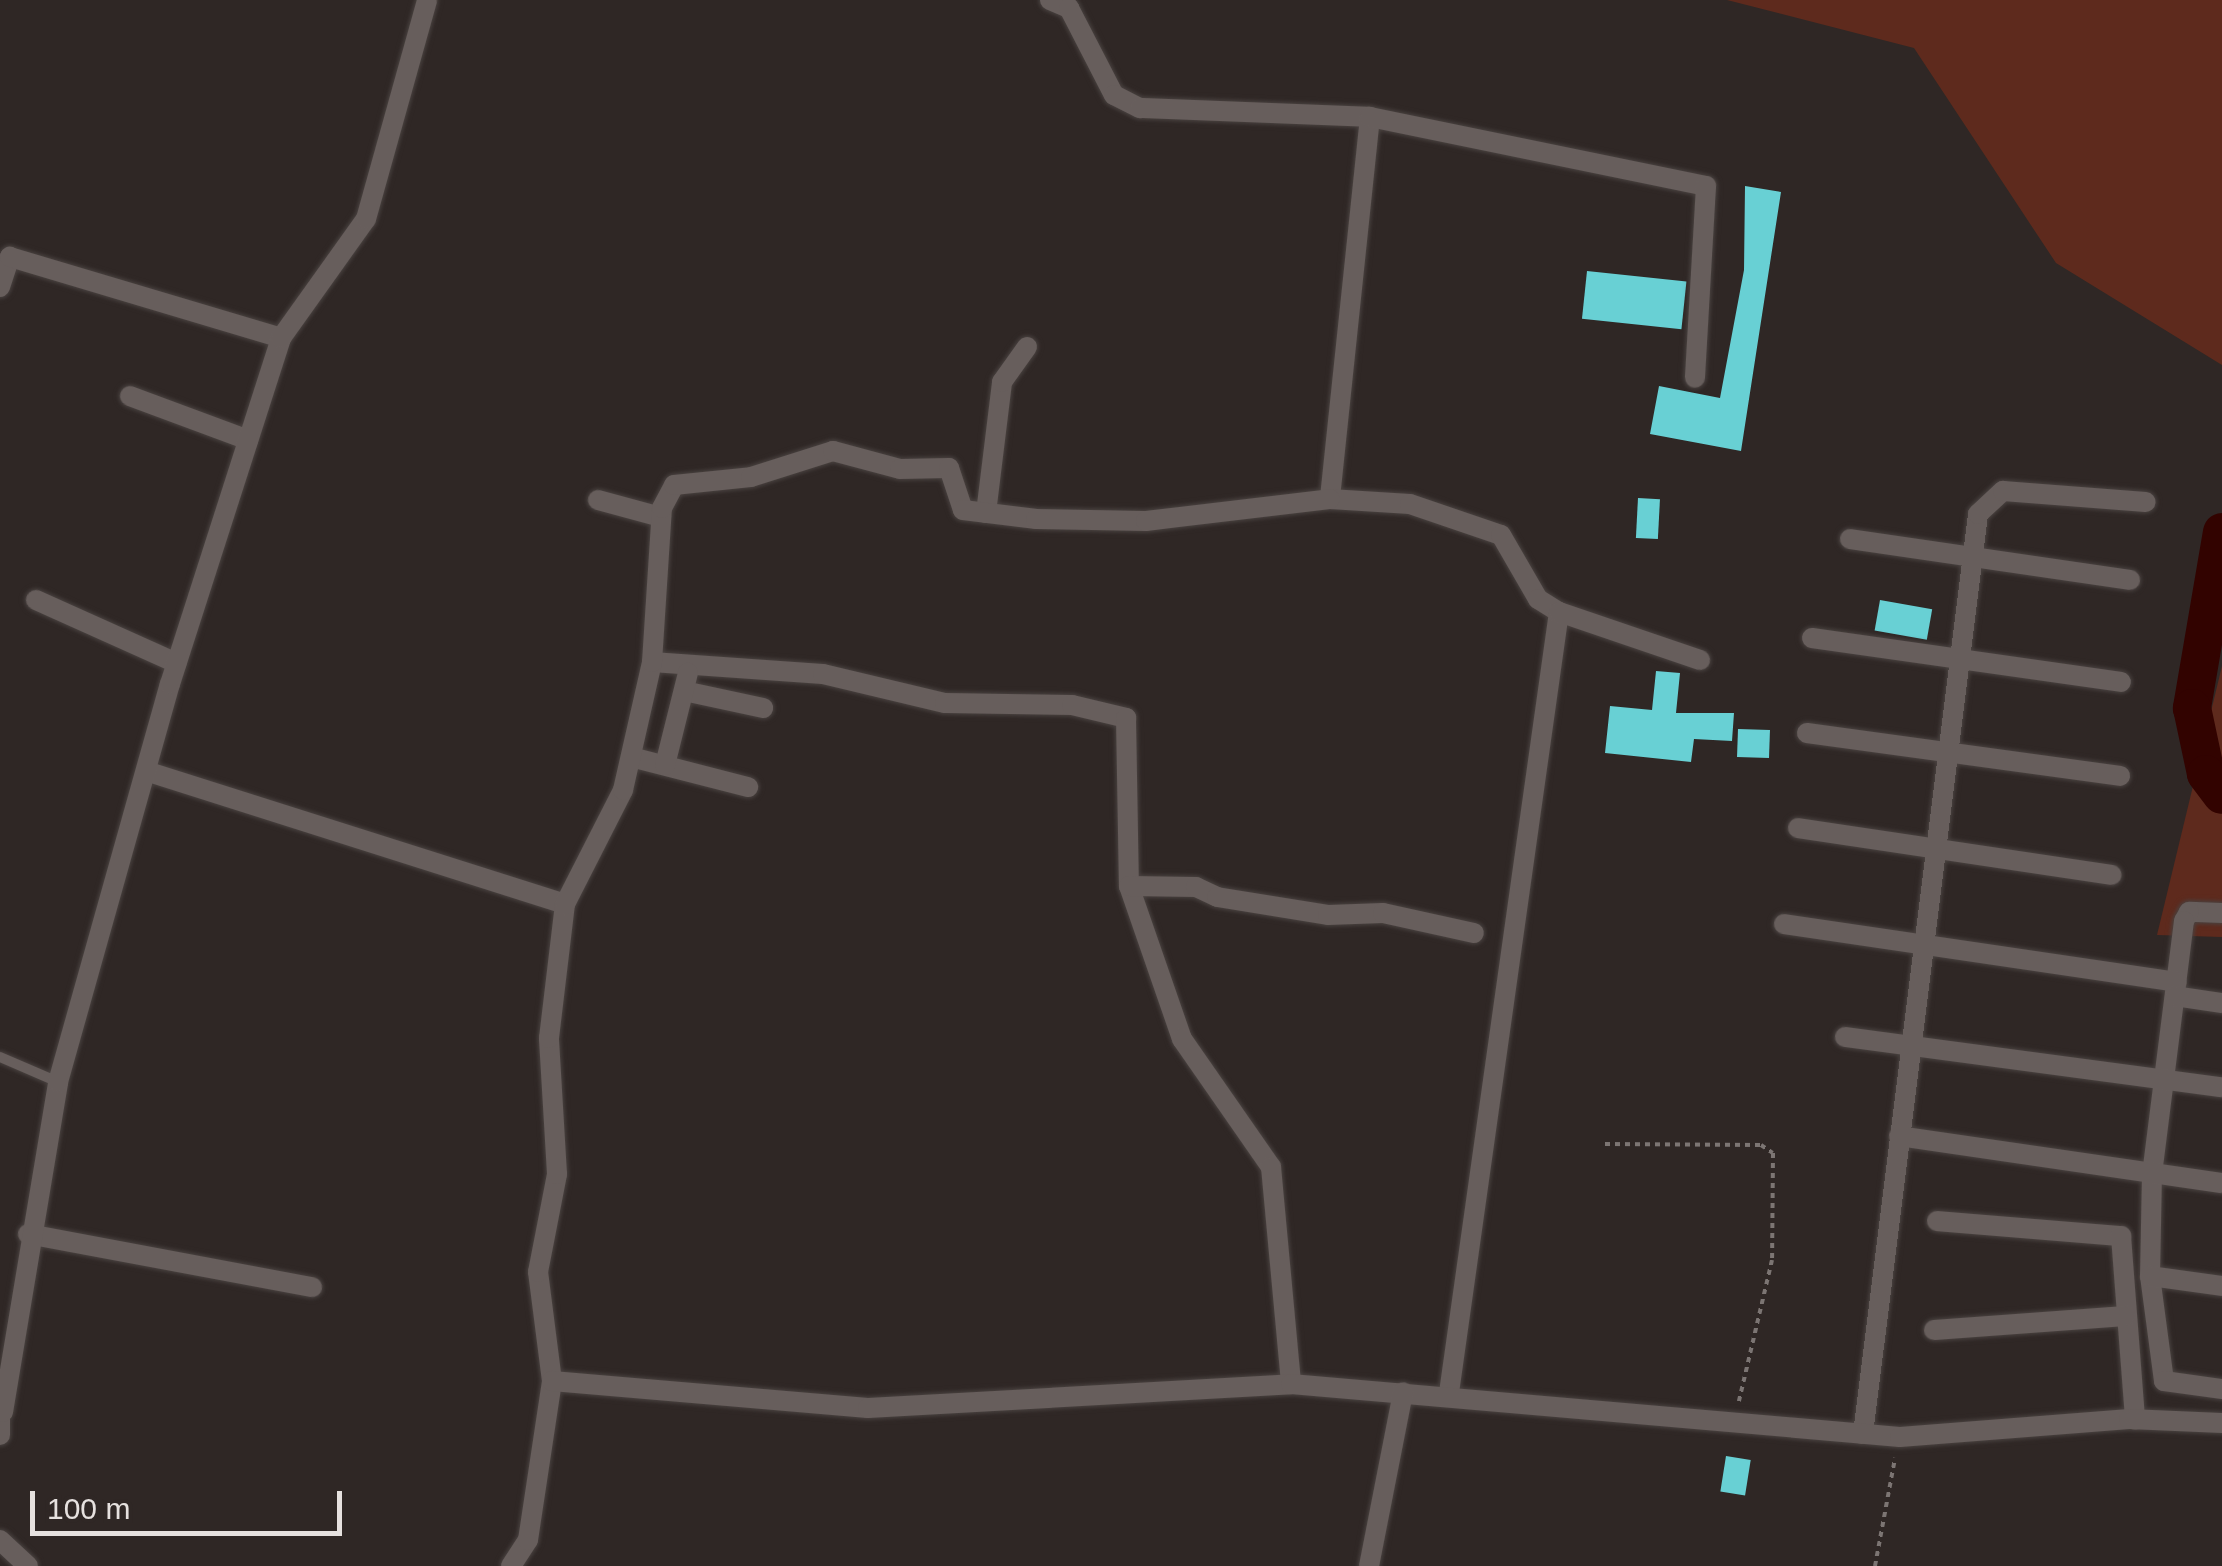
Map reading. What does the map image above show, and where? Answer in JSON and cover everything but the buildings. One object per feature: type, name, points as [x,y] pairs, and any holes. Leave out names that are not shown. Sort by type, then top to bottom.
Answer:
[{"type":"street","points":[[0,1436],[28,1234],[58,1082],[176,664],[281,338],[366,220],[428,0]]},
{"type":"street","points":[[1050,0],[1070,8],[1114,94],[1140,108],[1313,108],[1706,186],[1695,378]]},
{"type":"street","points":[[1330,499],[1370,118]]},
{"type":"street","points":[[0,287],[5,256],[281,338]]},
{"type":"street","points":[[986,513],[1002,382],[1027,346]]},
{"type":"street","points":[[130,396],[248,440]]},
{"type":"street","points":[[511,1566],[528,1540],[552,1380],[538,1272],[556,1174],[550,1038],[565,904],[631,756],[652,662],[662,517],[684,481],[744,478],[833,451],[888,468],[956,470],[961,508],[986,513],[1146,520],[1330,499],[1410,504],[1502,535],[1538,599],[1558,612],[1700,660]]},
{"type":"street","points":[[1863,1434],[1920,943],[1978,514],[2003,490],[2146,502]]},
{"type":"street","points":[[598,500],[662,517]]},
{"type":"street","points":[[1850,540],[1971,563],[2130,580]]},
{"type":"street","points":[[36,600],[176,664]]},
{"type":"street","points":[[1449,1393],[1558,612]]},
{"type":"street","points":[[1812,638],[2121,682]]},
{"type":"street","points":[[652,662],[823,674],[946,703],[1072,705],[1126,718],[1129,886],[1182,1039],[1270,1167],[1291,1384]]},
{"type":"street","points":[[664,765],[686,682],[763,708]]},
{"type":"street","points":[[1807,733],[2120,776]]},
{"type":"street","points":[[631,756],[748,787]]},
{"type":"street","points":[[148,772],[565,904]]},
{"type":"street","points":[[1798,828],[2111,875]]},
{"type":"street","points":[[1129,886],[1196,887],[1217,898],[1328,915],[1383,913],[1474,933]]},
{"type":"street","points":[[2222,913],[2188,912],[2152,1173],[2150,1276],[2164,1381],[2222,1389]]},
{"type":"street","points":[[1784,924],[1920,943],[2176,989],[2222,1003]]},
{"type":"street","points":[[1845,1037],[2222,1086]]},
{"type":"street","points":[[1899,1136],[2222,1183]]},
{"type":"street","points":[[1937,1221],[2121,1236],[2135,1419]]},
{"type":"street","points":[[28,1234],[312,1287]]},
{"type":"street","points":[[2150,1276],[2222,1286]]},
{"type":"street","points":[[1934,1330],[2125,1316]]},
{"type":"street","points":[[552,1380],[868,1408],[1291,1384],[1449,1393],[1900,1437],[2135,1419],[2222,1423]]},
{"type":"street","points":[[1369,1566],[1403,1392]]},
{"type":"street","points":[[0,1540],[28,1566]]},
{"type":"lane","points":[[0,1057],[58,1082]]},
{"type":"path","points":[[1605,1144],[1761,1145],[1773,1154],[1772,1260],[1734,1420]]},
{"type":"path","points":[[1875,1566],[1900,1437]]},
{"type":"shaded area","points":[[1727,0],[2222,0],[2222,365],[2056,263],[1914,48]]},
{"type":"shaded area","points":[[2222,666],[2222,937],[2157,935]]},
{"type":"waterway","points":[[2222,532],[2192,708],[2206,774],[2222,795]]}]
